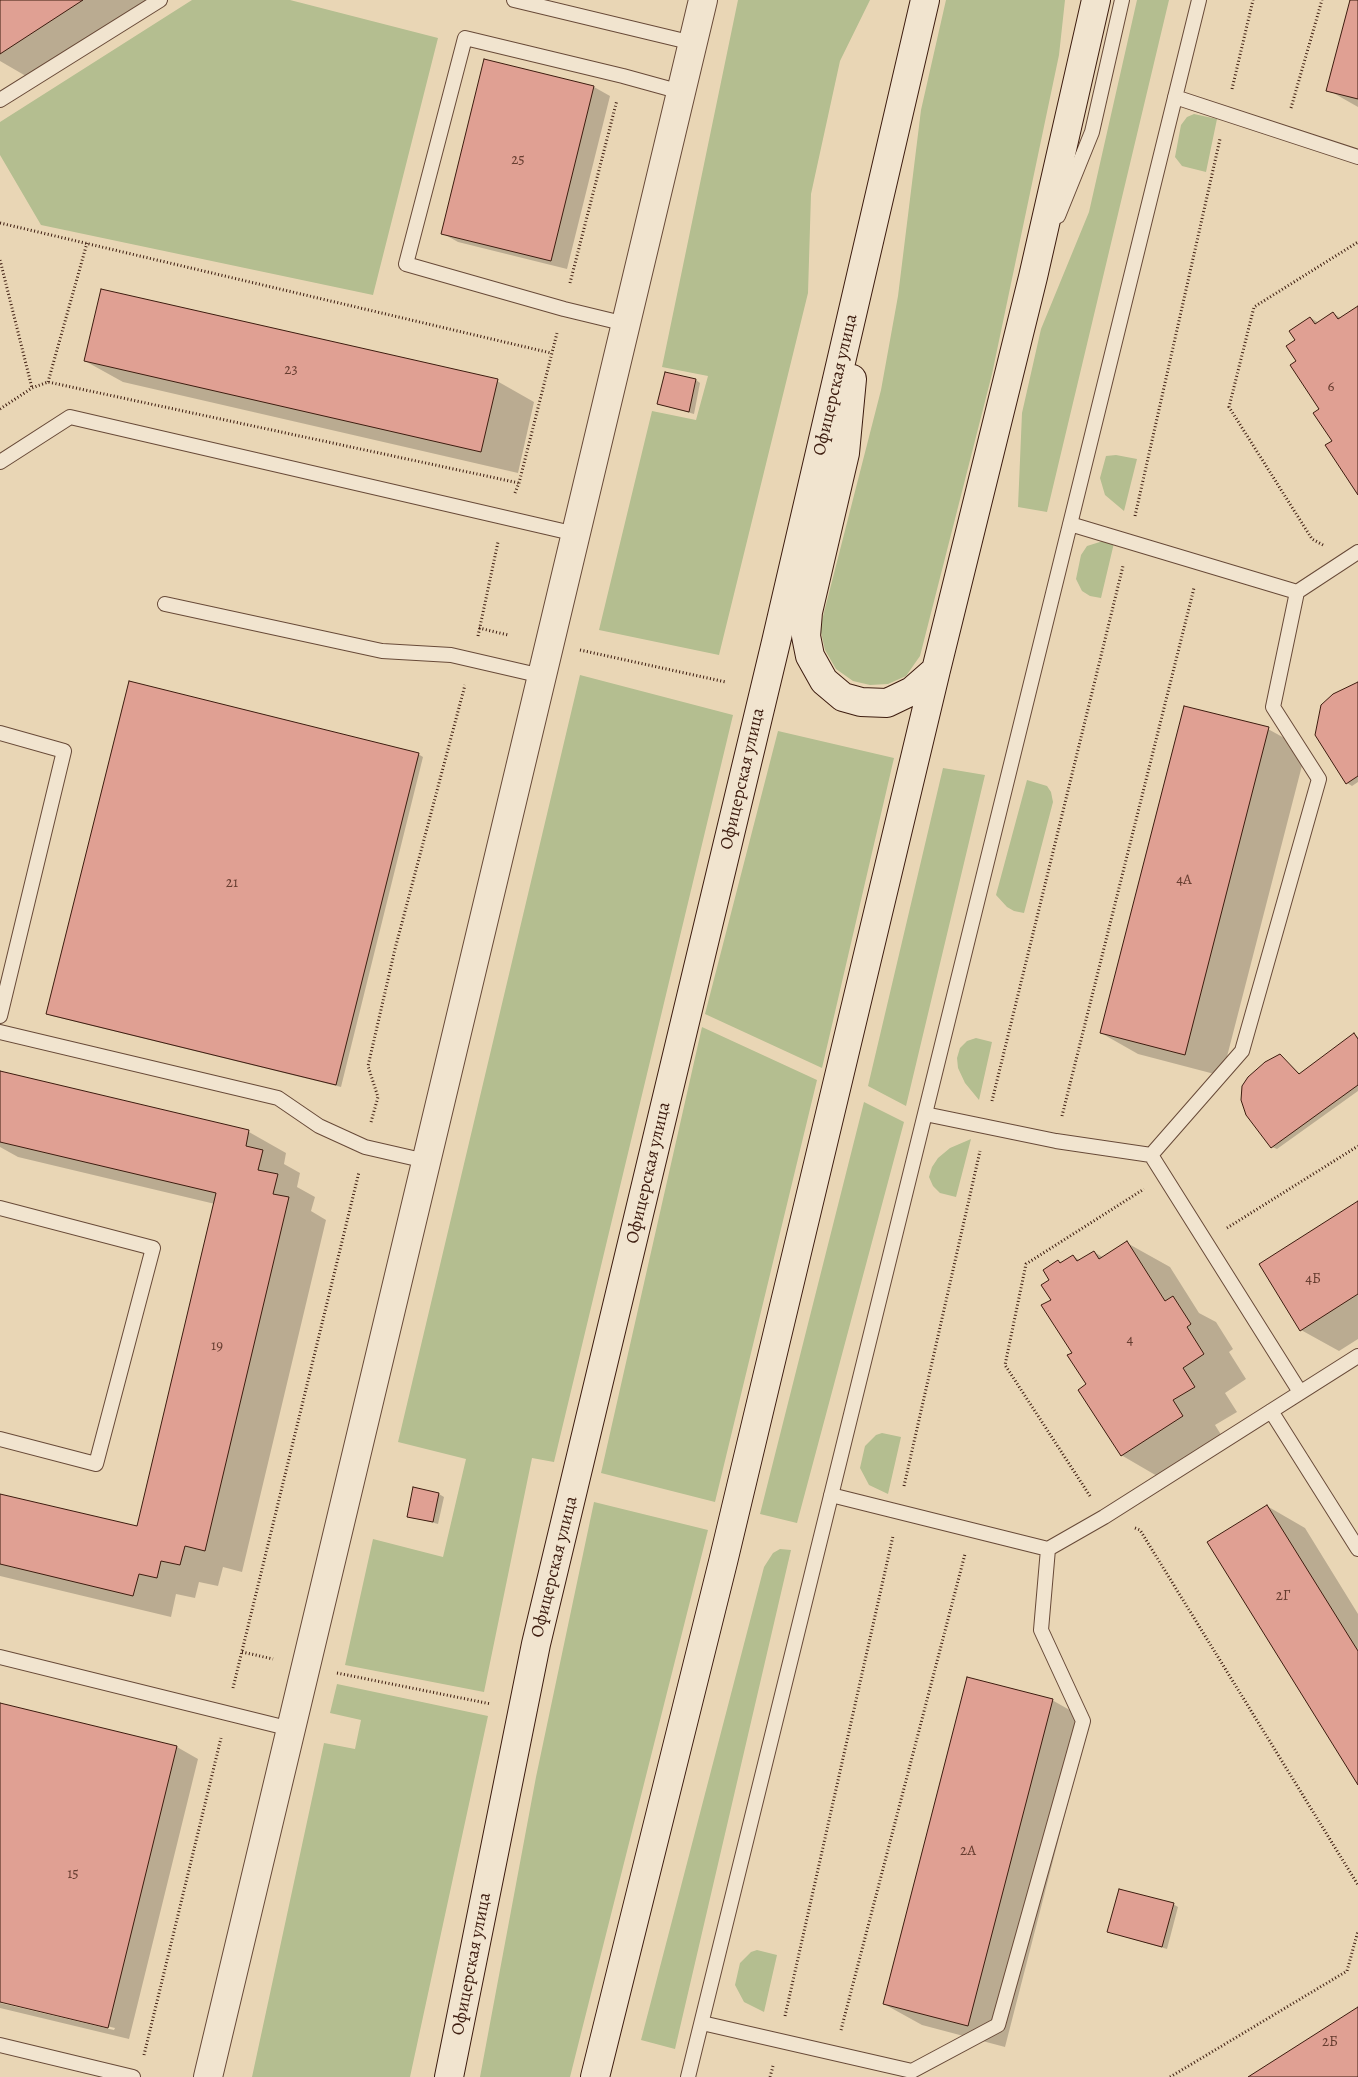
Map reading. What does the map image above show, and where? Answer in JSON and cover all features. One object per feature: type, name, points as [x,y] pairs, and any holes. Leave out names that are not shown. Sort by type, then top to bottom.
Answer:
[{"type":"main road","points":[[208,2077],[703,0]]},
{"type":"main road","name":"Офицерская улица","points":[[449,2077],[536,1644],[863,273],[925,0]]},
{"type":"main road","points":[[1088,38],[1090,0]]},
{"type":"main road","points":[[595,2077],[723,1562],[936,670],[1033,277],[1096,0]]},
{"type":"main road","name":"Офицерская улица","points":[[863,273],[845,453],[808,612],[806,636],[810,656],[824,681],[843,697],[862,702],[887,703],[912,691],[936,670]]},
{"type":"lane","points":[[0,100],[160,0]]},
{"type":"lane","points":[[514,0],[693,43]]},
{"type":"lane","points":[[1033,277],[1092,132],[1122,0]]},
{"type":"lane","points":[[688,2077],[1198,0]]},
{"type":"lane","points":[[626,324],[564,309],[406,264],[408,254],[465,38],[681,92]]},
{"type":"lane","points":[[1175,97],[1358,157]]},
{"type":"lane","points":[[0,462],[70,417],[576,534]]},
{"type":"lane","points":[[1070,524],[1297,592]]},
{"type":"lane","points":[[1151,1155],[1242,1051],[1319,778],[1273,707],[1297,592],[1352,556]]},
{"type":"lane","points":[[165,604],[382,651],[451,655],[542,676]]},
{"type":"lane","points":[[0,733],[64,751],[0,1016]]},
{"type":"lane","points":[[0,1032],[278,1098],[319,1126],[365,1147],[426,1161]]},
{"type":"lane","points":[[925,1114],[1056,1141],[1151,1155],[1300,1392]]},
{"type":"lane","points":[[0,1208],[153,1248],[96,1464],[0,1439]]},
{"type":"lane","points":[[831,1495],[1048,1549],[1104,1517],[1358,1356]]},
{"type":"lane","points":[[1271,1411],[1358,1549]]},
{"type":"lane","points":[[702,2023],[836,2053],[914,2074],[998,2025],[1083,1721],[1041,1630],[1048,1549]]},
{"type":"lane","points":[[0,1657],[291,1729]]},
{"type":"lane","points":[[0,2045],[133,2077]]},
{"type":"path","points":[[770,2077],[780,2040],[986,1127],[1129,542],[1253,0]]},
{"type":"path","points":[[1284,133],[1322,0]]},
{"type":"path","points":[[144,2058],[378,1097],[368,1066],[398,939],[452,730],[473,659],[504,518],[519,484],[623,76]]},
{"type":"path","points":[[0,223],[551,353]]},
{"type":"path","points":[[1352,556],[1312,539],[1229,407],[1254,307],[1358,242]]},
{"type":"path","points":[[48,382],[87,243]]},
{"type":"path","points":[[0,260],[32,388]]},
{"type":"path","points":[[0,409],[32,388],[48,382],[519,484]]},
{"type":"path","points":[[1056,1141],[1200,563]]},
{"type":"path","points":[[479,628],[508,635]]},
{"type":"path","points":[[577,649],[726,682]]},
{"type":"path","points":[[1206,1242],[1358,1146]]},
{"type":"path","points":[[1147,1187],[1026,1264],[1005,1365],[1104,1517],[1140,1530],[1358,1885]]},
{"type":"path","points":[[836,2053],[971,1530]]},
{"type":"path","points":[[242,1652],[274,1659]]},
{"type":"path","points":[[340,1664],[337,1674],[491,1704]]},
{"type":"path","points":[[1170,2077],[1347,1971],[1358,1931]]},
{"type":"green space","points":[[192,0],[290,0],[438,38],[373,295],[41,225],[0,155],[0,122]]},
{"type":"green space","points":[[738,0],[870,0],[840,61],[811,194],[808,293],[719,655],[599,630],[652,411],[696,420],[708,376],[662,367]]},
{"type":"green space","points":[[946,0],[1065,0],[1059,55],[992,374],[920,656],[906,676],[888,684],[870,685],[853,681],[836,669],[825,650],[820,628],[881,390],[898,296],[921,110]]},
{"type":"green space","points":[[1137,0],[1169,0],[1047,512],[1018,507],[1022,413],[1041,329],[1089,212]]},
{"type":"green space","points":[[1194,114],[1217,119],[1206,172],[1182,166],[1175,157],[1181,125],[1187,117]]},
{"type":"green space","points":[[1116,455],[1137,459],[1124,511],[1105,495],[1100,478],[1106,456]]},
{"type":"green space","points":[[1103,541],[1114,543],[1101,598],[1090,596],[1082,591],[1076,579],[1081,555],[1087,546]]},
{"type":"green space","points":[[580,675],[733,715],[554,1462],[532,1458],[484,1692],[345,1665],[373,1539],[443,1557],[466,1459],[398,1442]]},
{"type":"green space","points":[[778,731],[894,758],[822,1068],[705,1014]]},
{"type":"green space","points":[[943,768],[985,775],[906,1106],[868,1086]]},
{"type":"green space","points":[[1027,780],[1047,786],[1051,792],[1053,802],[1024,913],[1007,907],[996,895]]},
{"type":"green space","points":[[702,1027],[817,1080],[715,1502],[601,1473]]},
{"type":"green space","points":[[976,1038],[992,1042],[979,1100],[965,1083],[958,1068],[957,1058],[960,1048],[967,1041]]},
{"type":"green space","points":[[864,1102],[904,1122],[797,1523],[760,1514]]},
{"type":"green space","points":[[971,1139],[956,1197],[940,1193],[933,1186],[929,1177],[932,1167],[938,1158],[950,1148]]},
{"type":"green space","points":[[882,1433],[901,1437],[888,1494],[869,1485],[860,1468],[865,1446],[876,1435]]},
{"type":"green space","points":[[594,1502],[708,1530],[570,2077],[480,2077],[536,1777]]},
{"type":"green space","points":[[780,1549],[791,1550],[675,2049],[641,2040],[764,1567],[773,1553]]},
{"type":"green space","points":[[337,1684],[488,1716],[410,2077],[252,2077],[324,1743],[355,1749],[361,1720],[330,1713]]},
{"type":"green space","points":[[757,1950],[777,1955],[764,2012],[744,2002],[735,1985],[740,1963],[751,1952]]},
{"type":"building","points":[[0,0],[83,0],[0,54]]},
{"type":"building","points":[[1350,0],[1358,0],[1358,99],[1326,91]]},
{"type":"building","points":[[484,59],[594,86],[551,261],[441,234]]},
{"type":"building","points":[[101,289],[498,379],[481,452],[84,361]]},
{"type":"building","points":[[1358,306],[1358,495],[1325,445],[1332,441],[1313,413],[1319,409],[1290,365],[1296,361],[1286,346],[1295,340],[1289,331],[1310,317],[1315,324],[1333,312],[1338,319]]},
{"type":"building","points":[[665,372],[696,379],[689,412],[657,404]]},
{"type":"building","points":[[129,681],[419,753],[336,1085],[46,1014]]},
{"type":"building","points":[[1358,682],[1358,776],[1346,784],[1315,735],[1321,705],[1333,694]]},
{"type":"building","points":[[1184,706],[1269,727],[1185,1055],[1100,1033]]},
{"type":"building","points":[[1354,1033],[1358,1039],[1358,1085],[1271,1148],[1246,1115],[1241,1100],[1242,1086],[1248,1077],[1265,1062],[1280,1054],[1299,1074]]},
{"type":"building","points":[[0,1071],[249,1130],[246,1146],[263,1150],[258,1170],[278,1174],[273,1194],[289,1197],[205,1551],[185,1546],[180,1565],[161,1561],[157,1578],[139,1574],[133,1596],[0,1564],[0,1494],[137,1526],[216,1193],[0,1142]]},
{"type":"building","points":[[1358,1201],[1358,1294],[1300,1331],[1259,1264]]},
{"type":"building","points":[[1127,1241],[1165,1301],[1173,1296],[1191,1324],[1187,1327],[1204,1354],[1183,1368],[1195,1387],[1173,1400],[1183,1416],[1121,1456],[1078,1390],[1086,1384],[1067,1355],[1072,1353],[1041,1305],[1051,1300],[1041,1285],[1049,1280],[1043,1270],[1058,1260],[1060,1263],[1073,1255],[1077,1261],[1094,1251],[1099,1259]]},
{"type":"building","points":[[413,1487],[439,1493],[433,1522],[407,1517]]},
{"type":"building","points":[[1267,1505],[1358,1651],[1358,1785],[1207,1542]]},
{"type":"building","points":[[967,1677],[1053,1699],[968,2026],[883,2004]]},
{"type":"building","points":[[0,1703],[177,1746],[108,2028],[0,2002]]},
{"type":"building","points":[[1119,1889],[1174,1903],[1162,1947],[1107,1932]]},
{"type":"building","points":[[1358,2007],[1358,2077],[1248,2077]]}]
